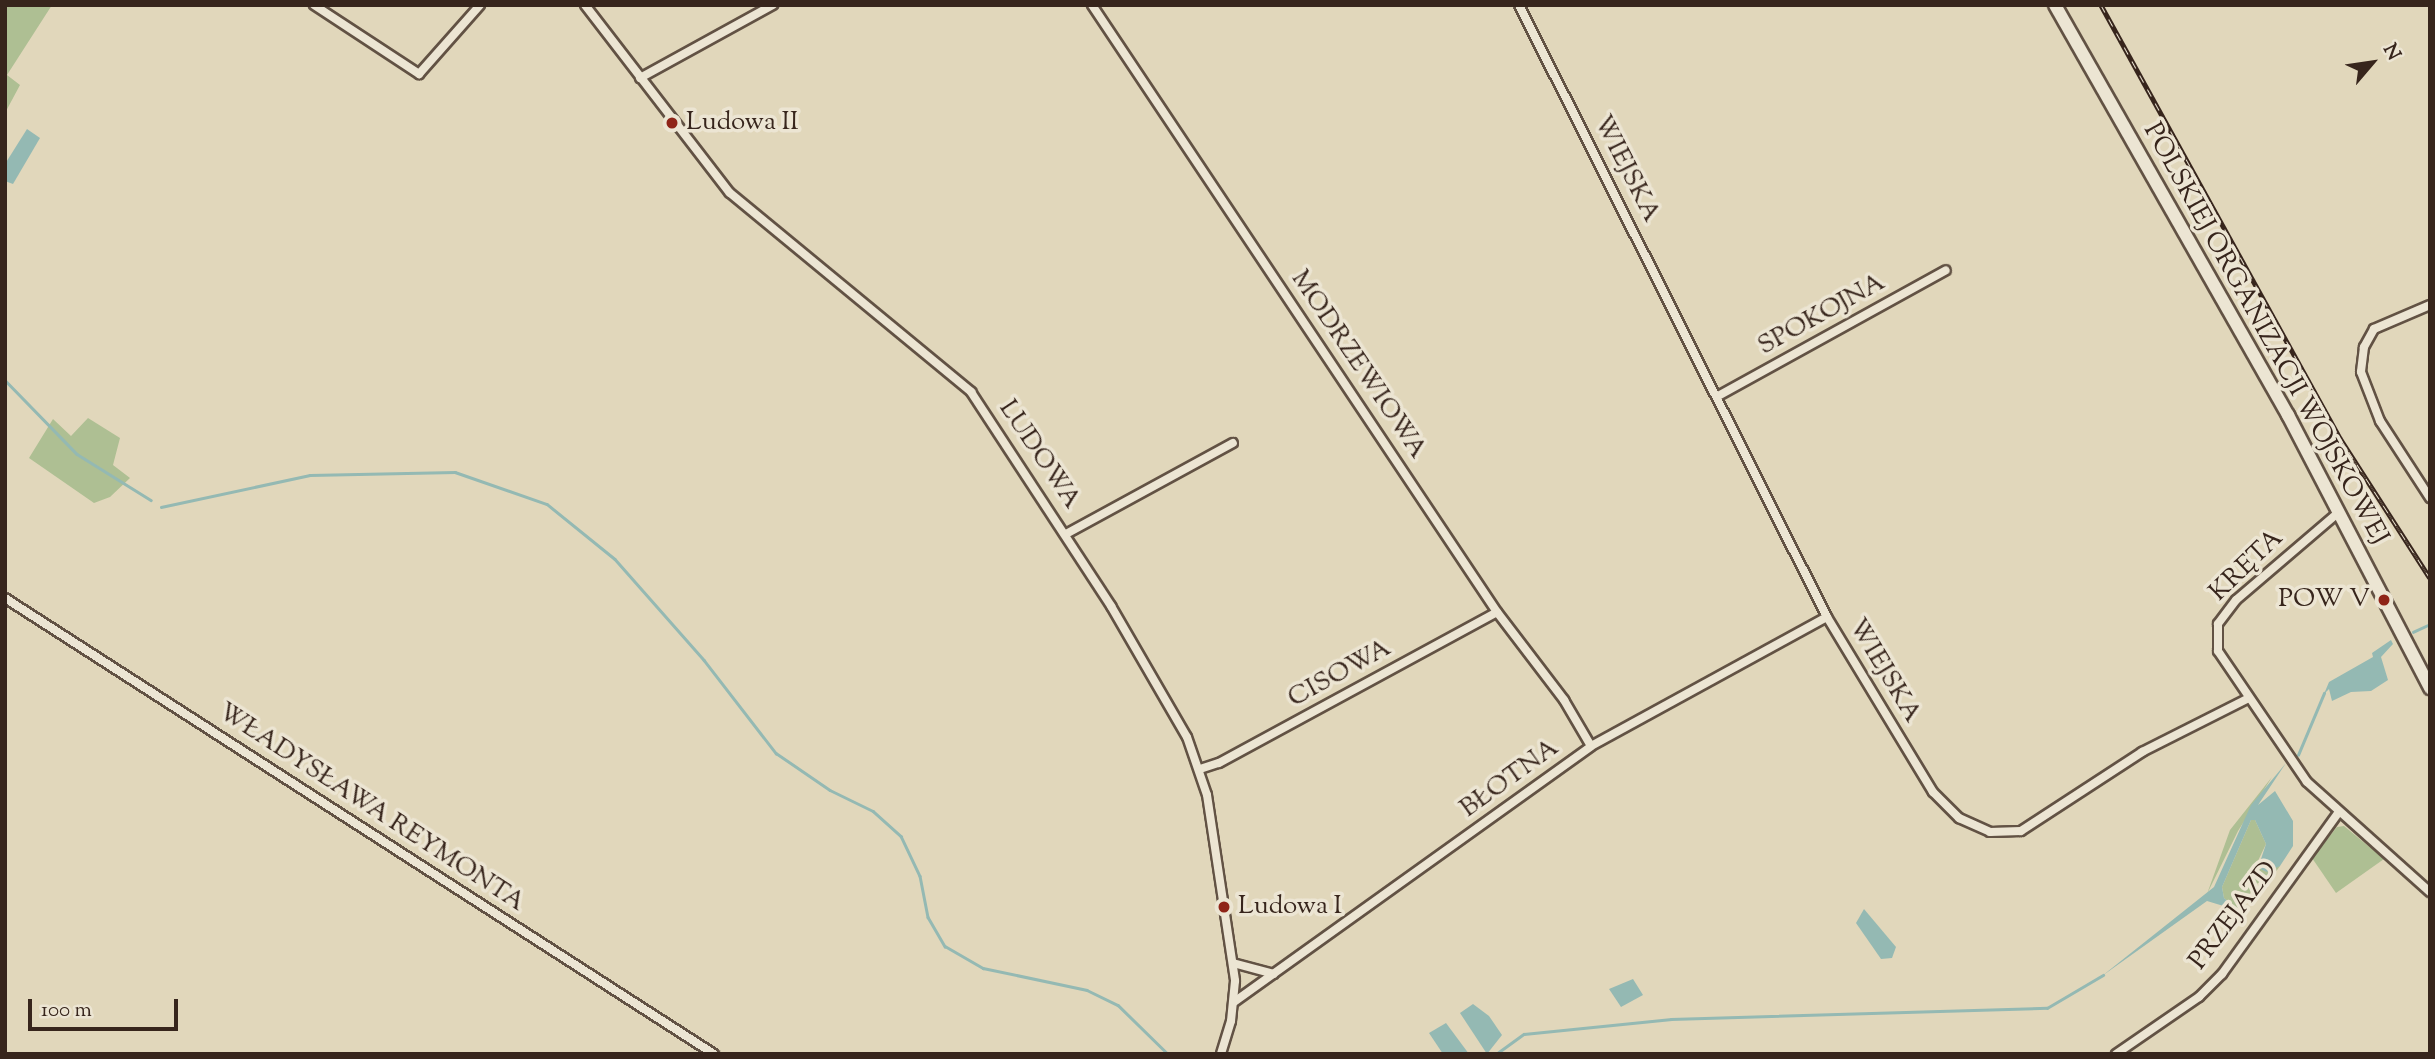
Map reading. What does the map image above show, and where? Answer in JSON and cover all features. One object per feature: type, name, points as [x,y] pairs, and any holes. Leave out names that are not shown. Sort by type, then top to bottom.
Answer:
[{"type":"main road","name":"POLSKIEJ ORGANIZACJI WOJSKOWEJ","points":[[2055,5],[2339,512],[2430,688]]},
{"type":"street","points":[[314,5],[419,74],[480,5]]},
{"type":"street","name":"LUDOWA","points":[[585,5],[692,148],[740,202],[971,392],[1066,534],[1175,716],[1200,769],[1233,963],[1234,1002],[1221,1054]]},
{"type":"street","points":[[640,78],[774,5]]},
{"type":"street","name":"MODRZEWIOWA","points":[[1092,5],[1497,612],[1564,700],[1591,746]]},
{"type":"street","name":"WIEJSKA","points":[[1520,5],[1828,617],[1933,792],[1959,818],[1990,832],[2021,831],[2142,752],[2247,699]]},
{"type":"street","name":"SPOKOJNA","points":[[1718,396],[1946,270]]},
{"type":"street","points":[[2430,305],[2374,329],[2364,346],[2361,372],[2370,403],[2430,498]]},
{"type":"street","points":[[1066,534],[1233,443]]},
{"type":"street","name":"KRĘTA","points":[[2247,699],[2218,651],[2218,624],[2249,585],[2339,512]]},
{"type":"street","name":"WŁADYSŁAWA REYMONTA","points":[[5,598],[714,1054]]},
{"type":"street","name":"CISOWA","points":[[1200,769],[1219,764],[1497,612]]},
{"type":"street","name":"BŁOTNA","points":[[1234,1002],[1591,746],[1828,617]]},
{"type":"street","points":[[2247,699],[2306,782],[2338,813],[2420,879],[2430,892]]},
{"type":"street","name":"PRZEJAZD","points":[[2116,1054],[2199,997],[2222,974],[2338,813]]},
{"type":"street","points":[[2420,879],[2430,874]]},
{"type":"street","points":[[1233,963],[1274,974]]},
{"type":"green space","points":[[5,5],[52,5],[7,75],[20,85],[5,113]]},
{"type":"green space","points":[[88,418],[120,438],[113,465],[130,478],[110,497],[94,503],[29,458],[53,419],[71,436]]},
{"type":"green space","points":[[2272,777],[2238,831],[2207,894],[2230,830]]},
{"type":"green space","points":[[2251,820],[2255,820],[2266,844],[2257,863],[2263,868],[2280,866],[2272,877],[2256,884],[2230,925],[2226,922],[2224,906],[2237,909],[2224,898],[2222,887]]},
{"type":"green space","points":[[2344,826],[2384,859],[2336,893],[2312,858],[2337,827]]},
{"type":"water","points":[[27,129],[40,138],[13,184],[5,181],[5,164]]},
{"type":"water","points":[[2391,640],[2393,644],[2381,657],[2388,680],[2371,691],[2351,692],[2332,701],[2329,689],[2324,694],[2329,682],[2373,657],[2372,653]]},
{"type":"water","points":[[2286,763],[2258,805],[2275,791],[2293,821],[2293,846],[2280,866],[2267,872],[2258,868],[2266,844],[2255,820],[2251,820],[2222,887],[2224,898],[2240,911],[2207,901],[2102,976],[2214,887],[2251,805]]},
{"type":"water","points":[[1864,909],[1896,947],[1892,958],[1881,959],[1856,923]]},
{"type":"water","points":[[1633,979],[1643,995],[1621,1007],[1609,989]]},
{"type":"water","points":[[1473,1004],[1489,1016],[1502,1035],[1487,1054],[1460,1013]]},
{"type":"water","points":[[1446,1023],[1469,1054],[1443,1054],[1429,1033]]},
{"type":"waterway","points":[[5,380],[77,454],[151,500]]},
{"type":"waterway","points":[[161,507],[310,475],[455,472],[547,504],[615,559],[704,660],[776,753],[830,790],[873,811],[901,836],[920,876],[928,917],[945,946],[983,968],[1087,990],[1118,1005],[1168,1054]]},
{"type":"waterway","points":[[2413,632],[2430,624]]},
{"type":"waterway","points":[[2298,755],[2324,693]]},
{"type":"waterway","points":[[1496,1054],[1524,1034],[1671,1019],[2047,1008],[2103,975]]},
{"type":"railway","points":[[2101,5],[2340,438],[2430,578]]},
{"type":"place","name":"Ludowa II","points":[[672,123]]},
{"type":"place","name":"POW V","points":[[2384,600]]},
{"type":"place","name":"Ludowa I","points":[[1224,907]]}]
